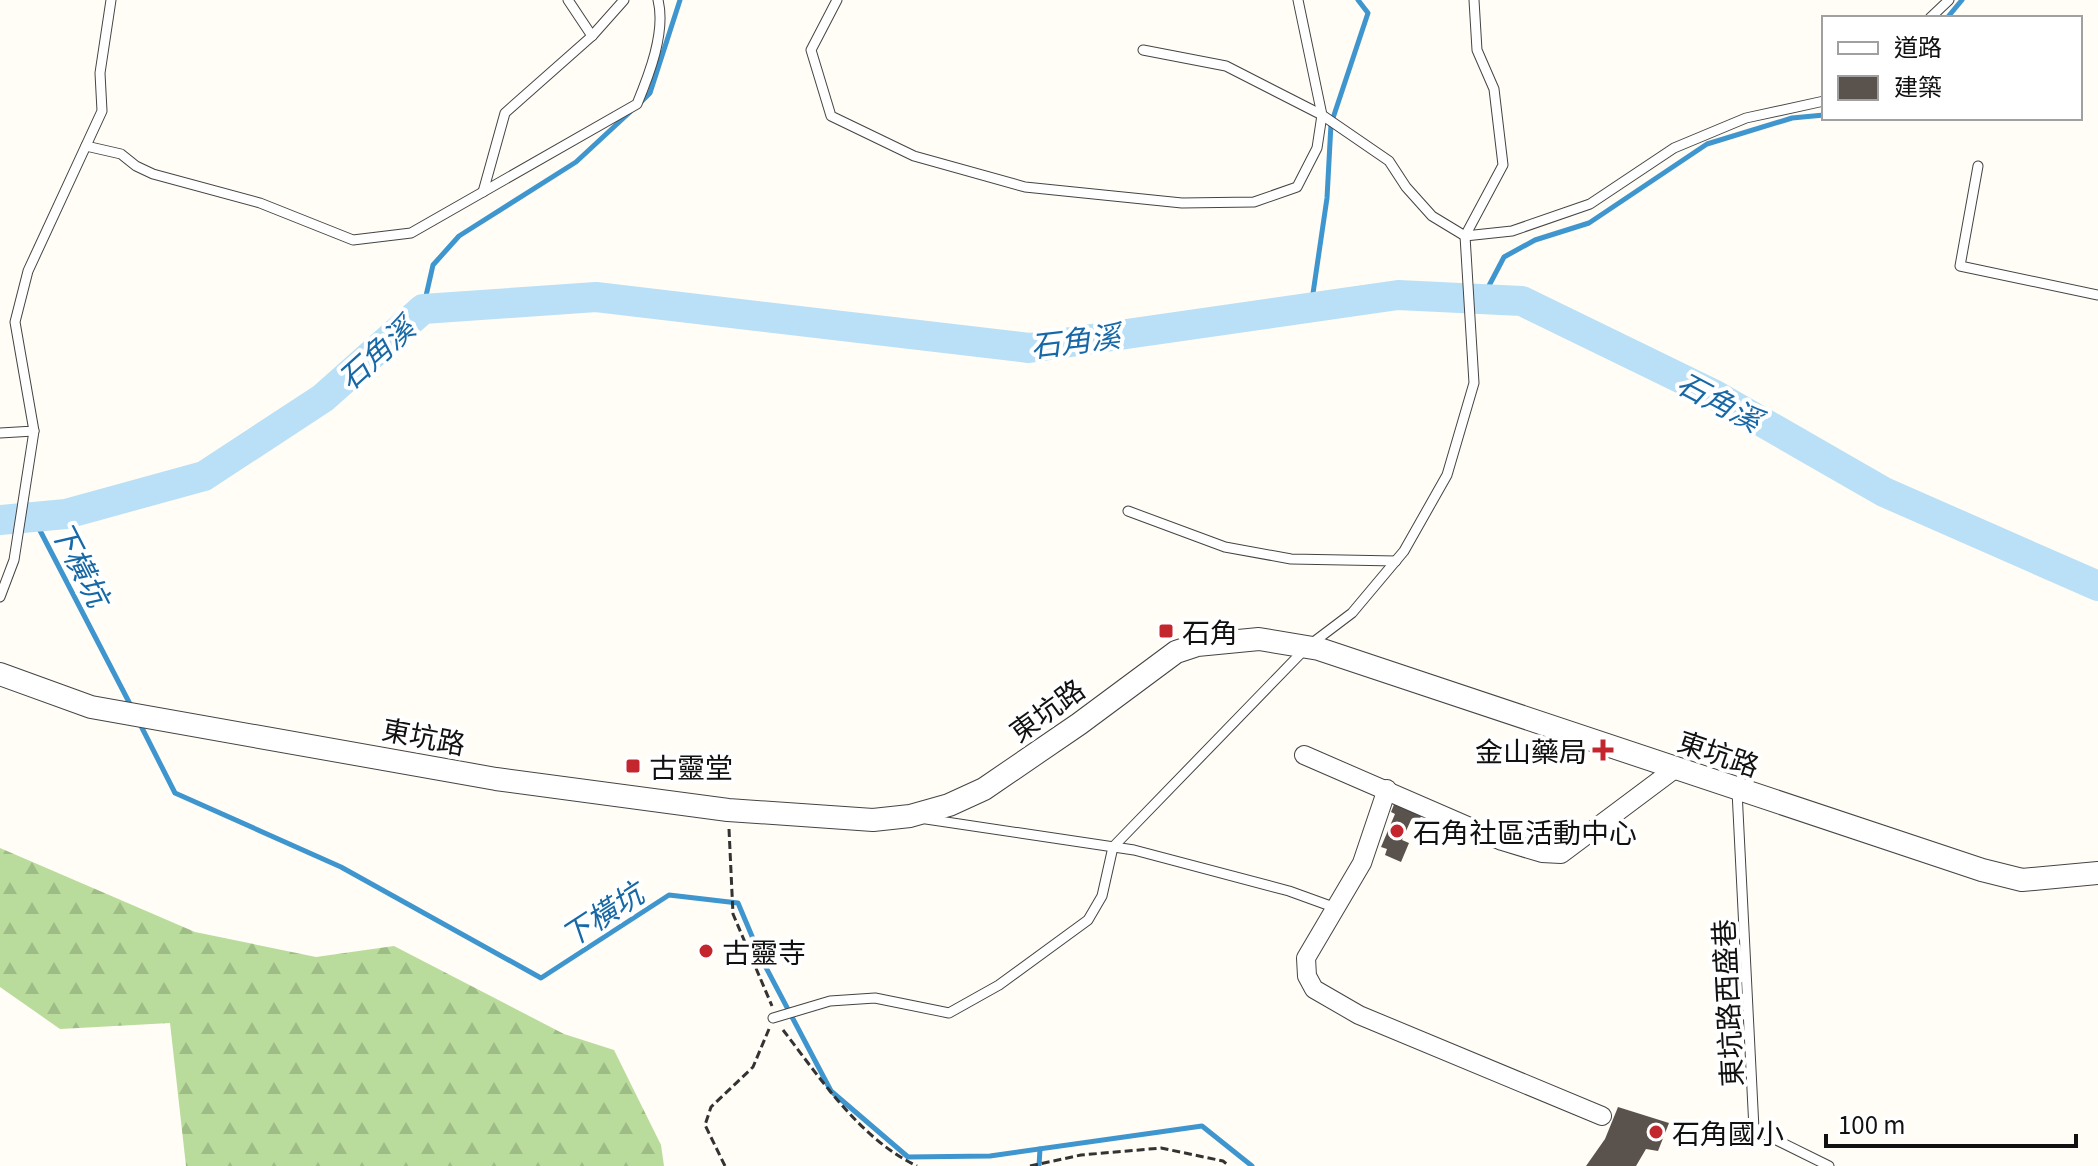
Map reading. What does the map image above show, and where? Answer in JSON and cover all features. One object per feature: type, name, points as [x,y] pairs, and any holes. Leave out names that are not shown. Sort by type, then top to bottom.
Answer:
[{"type":"street","name":"東坑路","points":[[0,674],[91,707],[496,779],[728,810],[873,820],[910,816],[949,805],[984,789],[1176,652],[1197,645],[1259,639],[1307,647],[1676,768],[1737,791],[2022,880],[2098,873]]},
{"type":"street","points":[[1304,755],[1502,841],[1542,853],[1561,854],[1676,768]]},
{"type":"street","points":[[1387,789],[1362,863],[1306,958],[1307,976],[1314,989],[1359,1015],[1602,1116]]},
{"type":"lane","points":[[0,597],[14,560],[34,431],[15,322],[28,271],[102,111],[100,73],[111,0]]},
{"type":"lane","points":[[568,0],[592,36]]},
{"type":"lane","points":[[483,192],[505,113],[592,36],[624,0]]},
{"type":"lane","points":[[86,146],[121,154],[153,174],[260,203],[353,240],[411,233],[599,129],[637,104],[650,74],[661,11],[658,0]]},
{"type":"lane","points":[[837,0],[811,50],[831,116],[914,156],[1025,187],[1182,203],[1254,202],[1297,187],[1317,148],[1322,115],[1298,0]]},
{"type":"lane","points":[[776,1017],[830,1001],[875,998],[949,1013],[999,985],[1088,920],[1102,896],[1113,847],[1307,647],[1352,613],[1396,561],[1447,475],[1474,383],[1465,236],[1503,165],[1494,89],[1477,50],[1474,0]]},
{"type":"lane","points":[[1932,16],[1949,0]]},
{"type":"lane","points":[[1143,50],[1226,66],[1322,115],[1389,161],[1406,187],[1432,216],[1465,236],[1512,231],[1590,204],[1674,148],[1746,118],[1822,101]]},
{"type":"lane","points":[[1978,166],[1960,266],[2098,295]]},
{"type":"lane","points":[[0,433],[34,431]]},
{"type":"lane","points":[[1128,511],[1225,547],[1291,559],[1396,561]]},
{"type":"lane","name":"東坑路西盛巷","points":[[1737,791],[1754,1129],[1829,1166]]},
{"type":"lane","points":[[910,816],[1113,847],[1289,891],[1337,908]]},
{"type":"path","points":[[728,810],[733,914],[776,1017],[838,1100],[890,1153],[917,1166]]},
{"type":"path","points":[[725,1166],[705,1125],[711,1107],[753,1067],[776,1017]]},
{"type":"path","points":[[1030,1166],[1081,1155],[1161,1148],[1223,1161],[1229,1166]]},
{"type":"green space","points":[[0,848],[195,932],[316,957],[394,946],[564,1034],[614,1050],[661,1145],[664,1166],[186,1166],[170,1023],[60,1029],[0,987]]},
{"type":"building","name":"石角社區活動中心","points":[[1397,797],[1425,808],[1418,823],[1411,820],[1402,840],[1409,843],[1401,862],[1385,855],[1387,849],[1381,847],[1395,814],[1391,812]]},
{"type":"building","points":[[1618,1107],[1669,1123],[1658,1151],[1646,1149],[1636,1166],[1586,1166],[1605,1139]]},
{"type":"waterway","points":[[641,102],[650,93],[680,0]]},
{"type":"waterway","points":[[1311,307],[1327,198],[1331,124],[1368,13],[1358,0]]},
{"type":"waterway","points":[[1949,16],[1962,0]]},
{"type":"waterway","points":[[423,309],[433,265],[459,236],[576,162],[630,112]]},
{"type":"waterway","points":[[1482,299],[1504,257],[1535,240],[1589,223],[1707,144],[1792,118],[1822,115]]},
{"type":"waterway","name":"石角溪","points":[[0,520],[66,514],[204,476],[323,398],[423,309],[596,297],[1029,348],[1398,295],[1522,301],[1715,395],[1884,492],[2098,586]]},
{"type":"waterway","name":"下橫坑","points":[[33,517],[131,706]]},
{"type":"waterway","name":"下橫坑","points":[[139,722],[175,793],[341,867],[541,978],[669,895],[738,903],[762,960],[831,1091],[908,1157],[990,1156],[1202,1126],[1252,1166]]},
{"type":"waterway","points":[[1039,1166],[1040,1149]]},
{"type":"place","name":"石角","points":[[1166,631]]},
{"type":"place","name":"金山藥局","points":[[1603,750]]},
{"type":"place","name":"古靈堂","points":[[633,766]]},
{"type":"place","name":"石角社區活動中心","points":[[1397,831]]},
{"type":"place","name":"古靈寺","points":[[706,951]]},
{"type":"place","name":"石角國小","points":[[1656,1132]]}]
